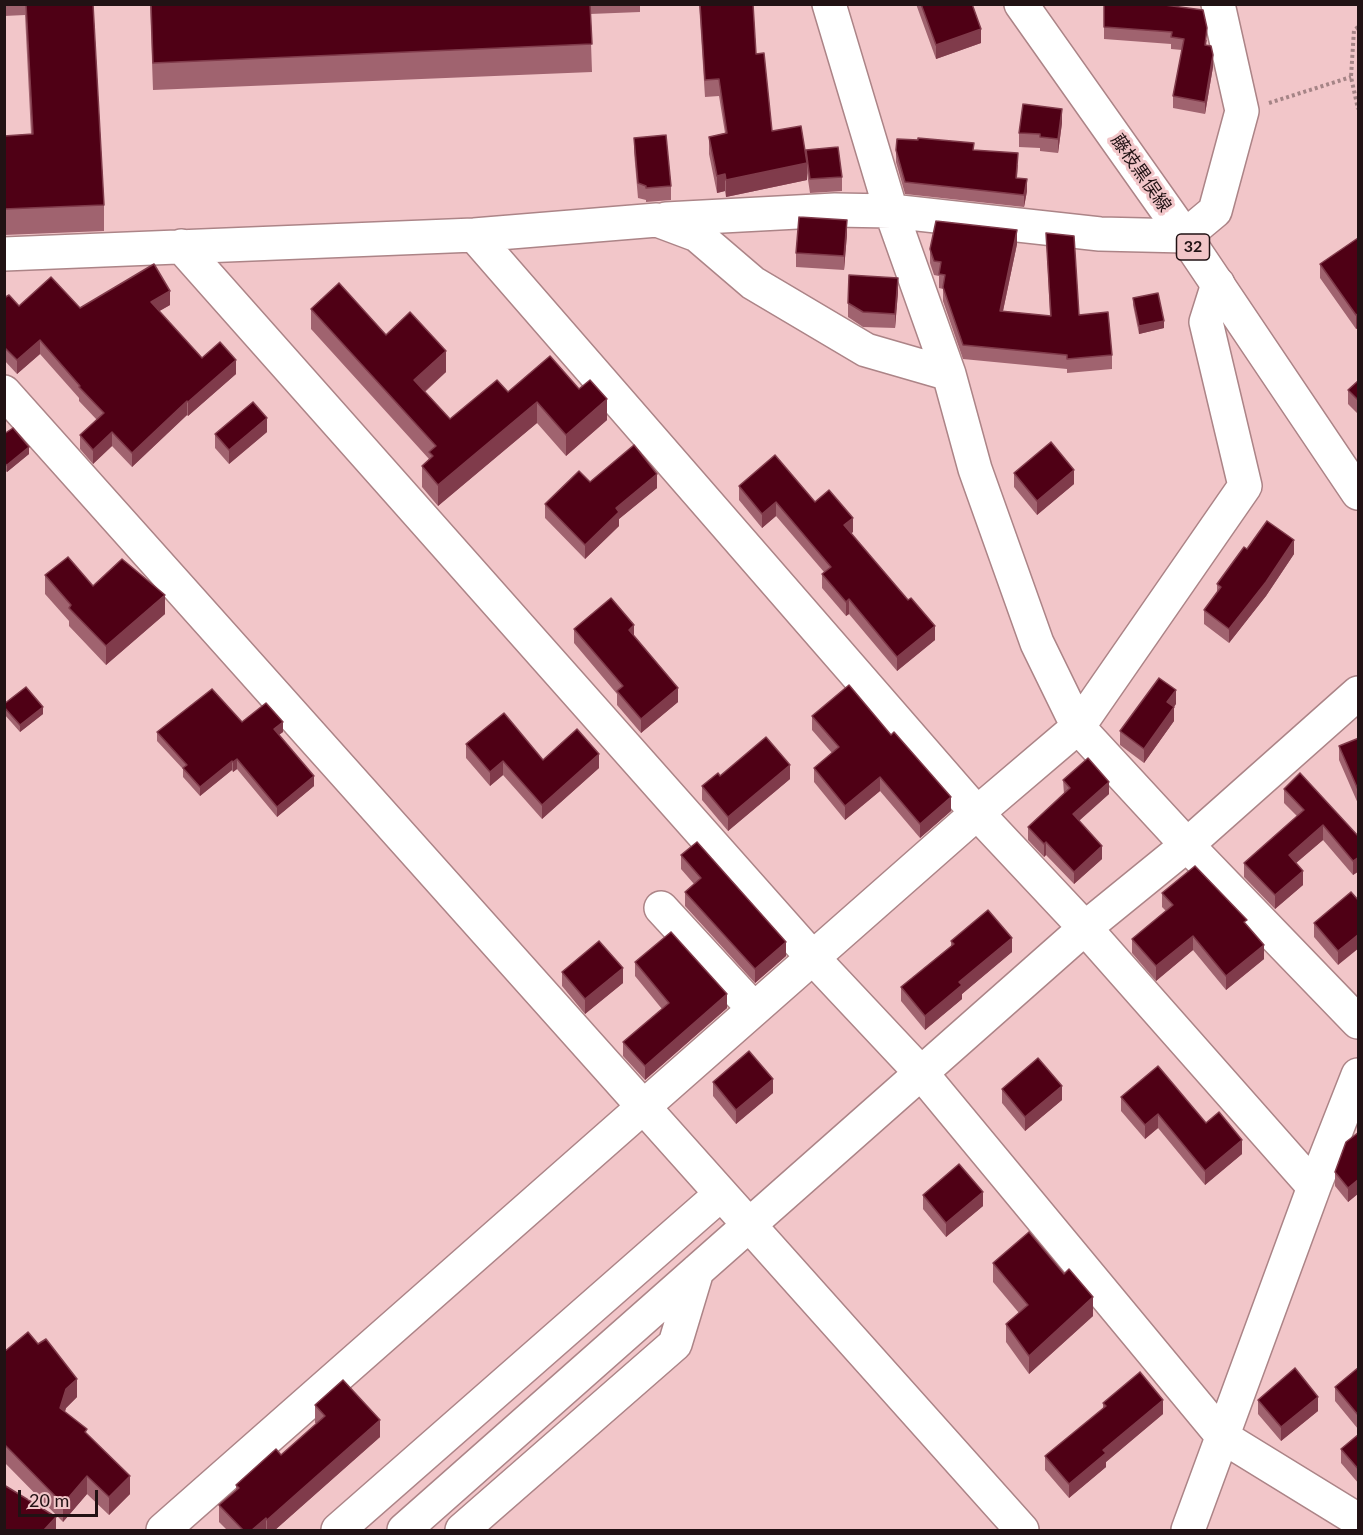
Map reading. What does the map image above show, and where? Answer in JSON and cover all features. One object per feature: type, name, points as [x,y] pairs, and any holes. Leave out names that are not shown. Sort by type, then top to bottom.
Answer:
[{"type":"street","points":[[829,4],[891,211],[949,374],[975,469],[1037,643],[1078,727],[1359,1022]]},
{"type":"street","name":"藤枝黒俣線","points":[[1021,4],[1185,236],[1359,493]]},
{"type":"street","points":[[4,254],[474,235],[657,220],[835,210],[891,211],[1100,234],[1185,236],[1215,212],[1242,111],[1218,4]]},
{"type":"street","points":[[657,220],[697,235],[753,283],[866,350],[949,374]]},
{"type":"street","points":[[474,235],[977,813],[1085,928],[1314,1187]]},
{"type":"street","points":[[181,246],[813,958],[922,1074],[1223,1437],[1359,1520]]},
{"type":"street","points":[[163,1530],[977,813],[1078,727],[1245,486],[1206,322],[1218,284]]},
{"type":"street","points":[[4,392],[1022,1530]]},
{"type":"street","points":[[404,1530],[1085,928],[1187,844],[1359,693]]},
{"type":"street","points":[[661,908],[754,1009]]},
{"type":"street","points":[[1188,1530],[1314,1187],[1359,1075]]},
{"type":"street","points":[[338,1530],[721,1194]]},
{"type":"street","points":[[462,1530],[675,1344],[697,1271]]},
{"type":"path","points":[[1359,27],[1354,30],[1351,77],[1359,109]]},
{"type":"path","points":[[1242,111],[1351,77]]},
{"type":"building","points":[[26,4],[93,4],[104,205],[4,209],[4,136],[33,134]]},
{"type":"building","points":[[151,4],[590,4],[592,44],[153,63]]},
{"type":"building","points":[[700,4],[753,4],[756,54],[764,53],[772,131],[801,126],[807,163],[726,180],[725,174],[717,176],[709,137],[727,133],[719,79],[705,80]]},
{"type":"building","points":[[921,4],[972,4],[981,29],[936,45]]},
{"type":"building","points":[[1104,4],[1157,4],[1203,10],[1207,28],[1205,45],[1211,46],[1213,55],[1205,102],[1173,96],[1184,39],[1171,37],[1172,32],[1104,27]]},
{"type":"building","points":[[1023,104],[1062,109],[1058,139],[1040,137],[1040,134],[1019,133]]},
{"type":"building","points":[[666,135],[671,186],[646,188],[638,183],[634,138]]},
{"type":"building","points":[[918,138],[974,143],[973,150],[1018,153],[1016,178],[1027,179],[1024,195],[905,182],[896,150],[897,139],[918,140]]},
{"type":"building","points":[[838,147],[842,177],[810,179],[806,150]]},
{"type":"building","points":[[799,217],[847,220],[844,256],[796,253]]},
{"type":"building","points":[[936,221],[1017,230],[1000,311],[1051,316],[1046,233],[1074,236],[1079,315],[1108,312],[1112,355],[1067,359],[1067,355],[963,345],[943,287],[945,275],[939,274],[941,262],[934,261],[930,249]]},
{"type":"building","points":[[1358,238],[1359,313],[1356,315],[1320,264]]},
{"type":"building","points":[[154,264],[170,291],[151,302],[202,358],[220,342],[236,360],[187,401],[132,453],[112,432],[93,450],[80,435],[104,413],[40,340],[17,360],[4,347],[4,298],[9,295],[19,306],[51,277],[80,308]]},
{"type":"building","points":[[849,275],[898,278],[895,314],[863,312],[848,303]]},
{"type":"building","points":[[339,283],[386,335],[410,312],[446,351],[414,380],[450,419],[497,380],[508,392],[550,356],[579,389],[590,380],[607,399],[566,435],[537,402],[438,485],[422,466],[433,456],[429,452],[436,446],[311,309]]},
{"type":"building","points":[[1158,293],[1164,321],[1139,326],[1133,298]]},
{"type":"building","points":[[1359,380],[1359,401],[1348,390]]},
{"type":"building","points":[[253,402],[267,418],[229,450],[215,434]]},
{"type":"building","points":[[13,428],[29,447],[7,465],[4,463],[4,434]]},
{"type":"building","points":[[1051,442],[1074,470],[1037,501],[1014,473]]},
{"type":"building","points":[[634,445],[657,474],[616,508],[619,512],[585,545],[545,504],[579,471],[590,482]]},
{"type":"building","points":[[775,455],[815,502],[829,490],[853,518],[844,525],[908,600],[911,598],[935,626],[897,657],[849,599],[846,602],[822,574],[831,567],[776,502],[762,514],[739,486]]},
{"type":"building","points":[[1267,521],[1294,540],[1266,582],[1229,629],[1204,610],[1221,587],[1217,584],[1244,547],[1247,549]]},
{"type":"building","points":[[68,557],[93,586],[122,559],[165,595],[106,646],[69,608],[71,605],[45,575]]},
{"type":"building","points":[[611,598],[634,625],[629,630],[678,688],[641,719],[617,691],[623,686],[574,629]]},
{"type":"building","points":[[1159,678],[1176,690],[1167,702],[1174,707],[1144,749],[1120,731]]},
{"type":"building","points":[[849,685],[891,735],[894,732],[951,797],[920,824],[880,777],[845,806],[814,768],[839,747],[812,716]]},
{"type":"building","points":[[26,687],[43,707],[20,725],[4,707],[4,704]]},
{"type":"building","points":[[212,689],[242,722],[266,703],[283,722],[274,729],[314,776],[277,807],[237,759],[200,787],[183,768],[187,765],[157,732]]},
{"type":"building","points":[[504,713],[543,760],[577,729],[599,754],[542,805],[503,761],[490,772],[466,744]]},
{"type":"building","points":[[766,737],[790,765],[728,817],[702,786],[718,773],[720,776]]},
{"type":"building","points":[[1359,738],[1359,792],[1339,746]]},
{"type":"building","points":[[1088,758],[1109,782],[1073,814],[1102,846],[1074,872],[1046,842],[1044,844],[1028,827],[1070,788],[1063,780]]},
{"type":"building","points":[[1300,773],[1359,837],[1359,857],[1353,861],[1323,825],[1289,855],[1303,871],[1275,895],[1244,863],[1304,810],[1284,789]]},
{"type":"building","points":[[697,842],[786,942],[755,969],[685,892],[701,878],[681,855]]},
{"type":"building","points":[[1195,866],[1247,920],[1244,922],[1264,945],[1226,976],[1193,936],[1156,966],[1132,939],[1173,905],[1162,893]]},
{"type":"building","points":[[1351,892],[1359,901],[1359,934],[1338,951],[1314,923]]},
{"type":"building","points":[[988,910],[1012,938],[959,982],[962,985],[925,1016],[901,987],[954,944],[951,941]]},
{"type":"building","points":[[671,932],[727,994],[645,1066],[623,1042],[669,1003],[635,962]]},
{"type":"building","points":[[599,941],[623,968],[585,999],[562,972]]},
{"type":"building","points":[[749,1051],[773,1079],[736,1110],[713,1082]]},
{"type":"building","points":[[1038,1058],[1062,1086],[1025,1117],[1002,1089]]},
{"type":"building","points":[[1158,1066],[1206,1123],[1219,1112],[1242,1140],[1205,1171],[1158,1114],[1145,1125],[1121,1097]]},
{"type":"building","points":[[1359,1132],[1359,1179],[1348,1188],[1335,1172],[1346,1142]]},
{"type":"building","points":[[959,1164],[983,1192],[946,1223],[923,1195]]},
{"type":"building","points":[[1029,1232],[1064,1274],[1069,1269],[1093,1297],[1029,1356],[1006,1324],[1028,1305],[993,1263]]},
{"type":"building","points":[[28,1332],[38,1344],[46,1339],[77,1379],[66,1389],[60,1408],[87,1429],[85,1432],[130,1476],[109,1497],[87,1476],[63,1504],[4,1444],[4,1352]]},
{"type":"building","points":[[1359,1367],[1359,1415],[1358,1415],[1335,1387]]},
{"type":"building","points":[[1295,1368],[1318,1397],[1281,1427],[1258,1400]]},
{"type":"building","points":[[1140,1372],[1163,1400],[1103,1450],[1106,1453],[1069,1484],[1045,1456],[1106,1406],[1103,1403]]},
{"type":"building","points":[[343,1380],[380,1420],[267,1520],[266,1518],[252,1530],[243,1530],[219,1505],[239,1488],[236,1485],[276,1449],[281,1455],[325,1416],[315,1405]]},
{"type":"building","points":[[1359,1434],[1359,1470],[1341,1449]]},
{"type":"building","points":[[4,1485],[56,1517],[44,1530],[4,1530]]}]
